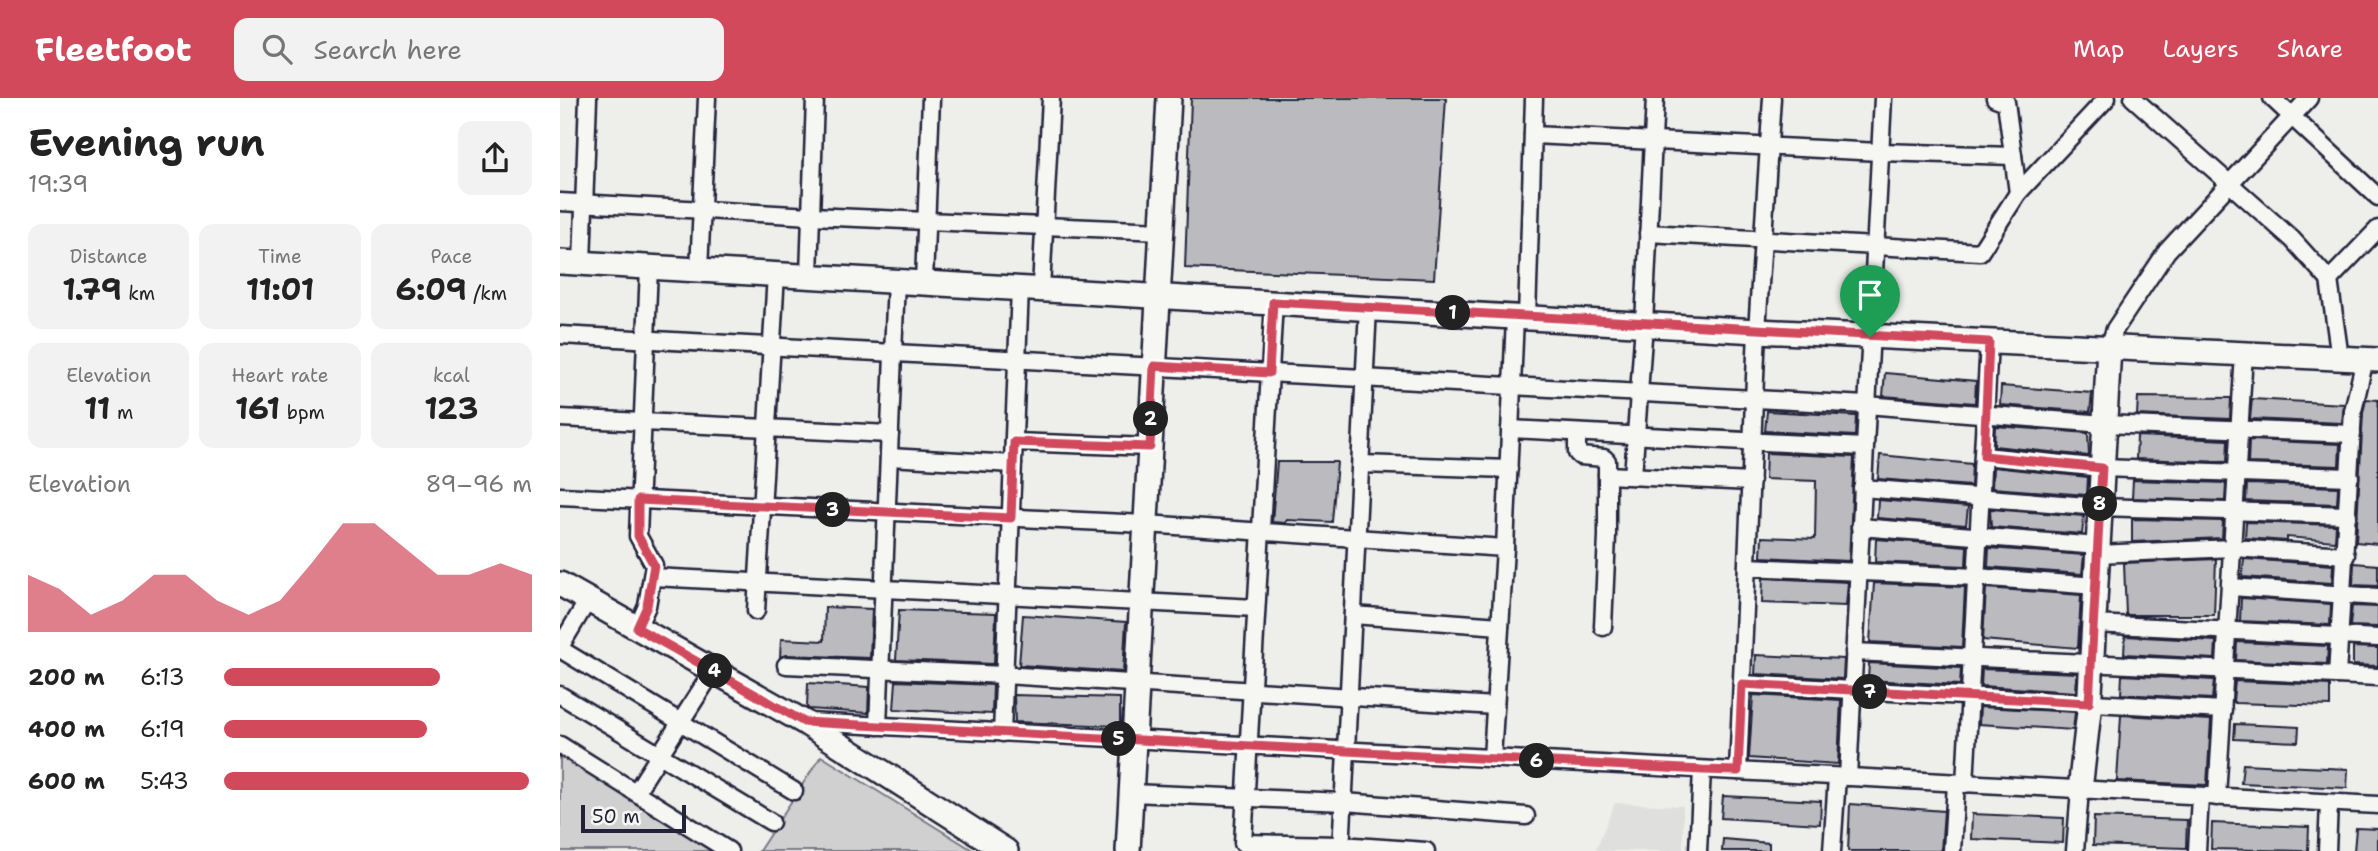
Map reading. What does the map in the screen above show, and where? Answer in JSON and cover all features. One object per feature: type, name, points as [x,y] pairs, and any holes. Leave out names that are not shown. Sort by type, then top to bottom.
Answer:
[{"type":"street","points":[[588,98],[584,203],[571,263],[1757,331],[2372,359],[2353,411],[2337,675]]},
{"type":"street","points":[[699,270],[707,98]]},
{"type":"street","points":[[809,275],[815,98]]},
{"type":"street","points":[[924,282],[931,98]]},
{"type":"street","points":[[1002,733],[1017,359],[1044,226],[1051,98]]},
{"type":"street","points":[[1128,851],[1169,98]]},
{"type":"street","points":[[1492,758],[1512,388],[1521,317],[1534,98]]},
{"type":"street","points":[[1633,476],[1644,324],[1655,98]]},
{"type":"street","points":[[1738,771],[1757,331],[1772,98]]},
{"type":"street","points":[[1832,851],[1852,691],[1883,98]]},
{"type":"street","points":[[1995,98],[2006,102],[2018,193]]},
{"type":"street","points":[[1648,233],[1980,252],[2018,193],[2108,98]]},
{"type":"street","points":[[2133,98],[2292,239],[2329,280],[2340,358]]},
{"type":"street","points":[[2272,98],[2378,197]]},
{"type":"street","points":[[2076,851],[2089,703],[2109,346],[2115,329],[2167,251],[2309,98]]},
{"type":"street","points":[[1533,135],[2013,156]]},
{"type":"street","points":[[560,202],[1162,231]]},
{"type":"street","points":[[2329,280],[2378,229]]},
{"type":"street","points":[[637,628],[647,606],[654,565],[638,536],[649,267]]},
{"type":"street","points":[[757,611],[776,274]]},
{"type":"street","points":[[878,726],[896,280]]},
{"type":"street","points":[[1273,302],[1243,843],[1426,851]]},
{"type":"street","points":[[1341,848],[1368,308]]},
{"type":"street","points":[[560,335],[1867,405],[2104,424],[2352,434]]},
{"type":"street","points":[[1952,851],[1970,698],[1989,342]]},
{"type":"street","points":[[2197,851],[2209,796],[2222,710],[2244,353]]},
{"type":"street","points":[[560,418],[890,434]]},
{"type":"street","points":[[1510,429],[1864,447]]},
{"type":"street","points":[[1577,433],[1577,453],[1580,456],[1604,458],[1607,475],[1603,627]]},
{"type":"street","points":[[1014,442],[1150,447]]},
{"type":"street","points":[[1984,456],[2102,468],[2350,477]]},
{"type":"street","points":[[889,457],[1013,464]]},
{"type":"street","points":[[1361,464],[1509,469]]},
{"type":"street","points":[[1607,475],[1751,482]]},
{"type":"street","points":[[1862,488],[2100,507],[2348,515]]},
{"type":"street","points":[[560,496],[1146,524],[1505,548]]},
{"type":"street","points":[[1860,527],[2097,550],[2233,548],[2346,555]]},
{"type":"street","points":[[1747,567],[1858,570],[2096,586]]},
{"type":"street","points":[[653,577],[1256,608]]},
{"type":"street","points":[[560,584],[804,722],[1006,851]]},
{"type":"street","points":[[2231,587],[2378,597]]},
{"type":"street","points":[[588,600],[560,648],[794,791]]},
{"type":"street","points":[[1353,615],[1500,626]]},
{"type":"street","points":[[2094,624],[2378,638]]},
{"type":"street","points":[[1854,652],[2378,677]]},
{"type":"street","points":[[786,665],[1004,675],[1495,706]]},
{"type":"street","points":[[636,792],[713,671]]},
{"type":"street","points":[[1742,684],[2222,710]]},
{"type":"street","points":[[560,695],[771,822]]},
{"type":"street","points":[[804,722],[2378,805]]},
{"type":"street","points":[[560,745],[729,851]]},
{"type":"street","points":[[1698,851],[1702,770]]},
{"type":"street","points":[[1131,793],[1344,802],[1526,816]]},
{"type":"street","points":[[2327,851],[2329,803]]},
{"type":"shaded area","points":[[560,742],[736,851],[560,851]]},
{"type":"shaded area","points":[[821,756],[974,851],[759,851]]},
{"type":"shaded area","points":[[1615,803],[1683,806],[1683,851],[1595,851]]},
{"type":"building","points":[[1191,98],[1446,98],[1434,279],[1185,268]]},
{"type":"building","points":[[1885,373],[1976,381],[1975,403],[1883,396]]},
{"type":"building","points":[[2001,386],[2092,393],[2090,412],[2000,405]]},
{"type":"building","points":[[2138,397],[2231,398],[2230,419],[2137,415]]},
{"type":"building","points":[[2252,399],[2344,404],[2342,423],[2250,419]]},
{"type":"building","points":[[2366,399],[2378,400],[2378,544],[2356,542]]},
{"type":"building","points":[[1767,411],[1856,416],[1855,436],[1765,431]]},
{"type":"building","points":[[1995,426],[2088,433],[2089,456],[1994,446]]},
{"type":"building","points":[[2137,436],[2228,440],[2227,462],[2136,459]]},
{"type":"building","points":[[2249,440],[2340,444],[2339,466],[2248,463]]},
{"type":"building","points":[[1766,453],[1854,457],[1849,561],[1761,557],[1762,537],[1815,539],[1816,481],[1765,479]]},
{"type":"building","points":[[1880,455],[1972,464],[1971,486],[1878,479]]},
{"type":"building","points":[[1277,462],[1337,462],[1332,522],[1272,522]]},
{"type":"building","points":[[1993,467],[2088,477],[2087,495],[1992,488]]},
{"type":"building","points":[[2133,480],[2226,483],[2225,501],[2132,498]]},
{"type":"building","points":[[2247,484],[2338,487],[2337,504],[2246,501]]},
{"type":"building","points":[[1878,500],[1968,507],[1966,525],[1877,518]]},
{"type":"building","points":[[1990,509],[2084,516],[2082,534],[1991,527]]},
{"type":"building","points":[[2132,519],[2223,521],[2222,538],[2132,542]]},
{"type":"building","points":[[2246,522],[2336,525],[2335,541],[2287,537],[2287,541],[2245,538]]},
{"type":"building","points":[[1876,539],[1967,546],[1966,566],[1875,562]]},
{"type":"building","points":[[1989,548],[2084,555],[2082,574],[1988,567]]},
{"type":"building","points":[[2216,559],[2214,615],[2126,615],[2124,563]]},
{"type":"building","points":[[2244,559],[2333,565],[2332,583],[2242,577]]},
{"type":"building","points":[[2354,563],[2378,565],[2378,586],[2353,585]]},
{"type":"building","points":[[1763,578],[1848,582],[1846,606],[1762,603]]},
{"type":"building","points":[[1874,583],[1965,587],[1962,647],[1870,642]]},
{"type":"building","points":[[1986,588],[2081,595],[2078,648],[1983,640]]},
{"type":"building","points":[[2241,598],[2331,604],[2330,625],[2240,621]]},
{"type":"building","points":[[2352,606],[2378,607],[2378,627],[2350,626]]},
{"type":"building","points":[[825,607],[872,609],[870,658],[780,657],[781,639],[824,641]]},
{"type":"building","points":[[899,610],[996,613],[994,664],[896,660]]},
{"type":"building","points":[[1023,615],[1126,622],[1123,672],[1019,665]]},
{"type":"building","points":[[2125,636],[2216,641],[2215,659],[2124,654]]},
{"type":"building","points":[[2237,642],[2328,646],[2327,664],[2236,660]]},
{"type":"building","points":[[2353,647],[2378,648],[2378,666],[2353,665]]},
{"type":"building","points":[[1756,655],[1844,659],[1843,679],[1755,674]]},
{"type":"building","points":[[1869,663],[1961,668],[1960,685],[1868,680]]},
{"type":"building","points":[[1982,669],[2077,673],[2076,692],[1981,686]]},
{"type":"building","points":[[2122,675],[2214,680],[2212,699],[2121,694]]},
{"type":"building","points":[[896,681],[993,685],[992,714],[894,709]]},
{"type":"building","points":[[2235,681],[2330,685],[2330,706],[2235,703]]},
{"type":"building","points":[[808,683],[869,687],[868,713],[809,709]]},
{"type":"building","points":[[1014,695],[1120,698],[1120,726],[1015,722]]},
{"type":"building","points":[[1753,695],[1841,700],[1838,764],[1749,758]]},
{"type":"building","points":[[1980,707],[2075,712],[2073,730],[1979,724]]},
{"type":"building","points":[[2121,715],[2211,720],[2207,785],[2117,781]]},
{"type":"building","points":[[2235,724],[2299,727],[2298,742],[2234,739]]},
{"type":"building","points":[[2243,764],[2348,769],[2347,788],[2241,783]]},
{"type":"building","points":[[1723,796],[1821,801],[1820,824],[1721,818]]},
{"type":"building","points":[[1850,804],[1944,811],[1941,851],[1848,851]]},
{"type":"building","points":[[1972,814],[2064,818],[2063,843],[1971,839]]},
{"type":"building","points":[[2094,817],[2187,820],[2186,848],[2093,845]]},
{"type":"building","points":[[2212,823],[2309,827],[2308,851],[2211,849]]},
{"type":"building","points":[[2356,828],[2378,829],[2378,851],[2354,851]]},
{"type":"building","points":[[1723,839],[1769,843],[1769,851],[1722,851]]},
{"type":"route","points":[[1273,302],[1870,337],[1989,342],[1984,456],[2102,468],[2089,703],[1742,684],[1738,771],[1702,770],[804,722],[637,628],[647,606],[654,565],[639,542],[638,500],[1011,518],[1014,442],[1150,447],[1154,366],[1269,373],[1273,302]]}]
